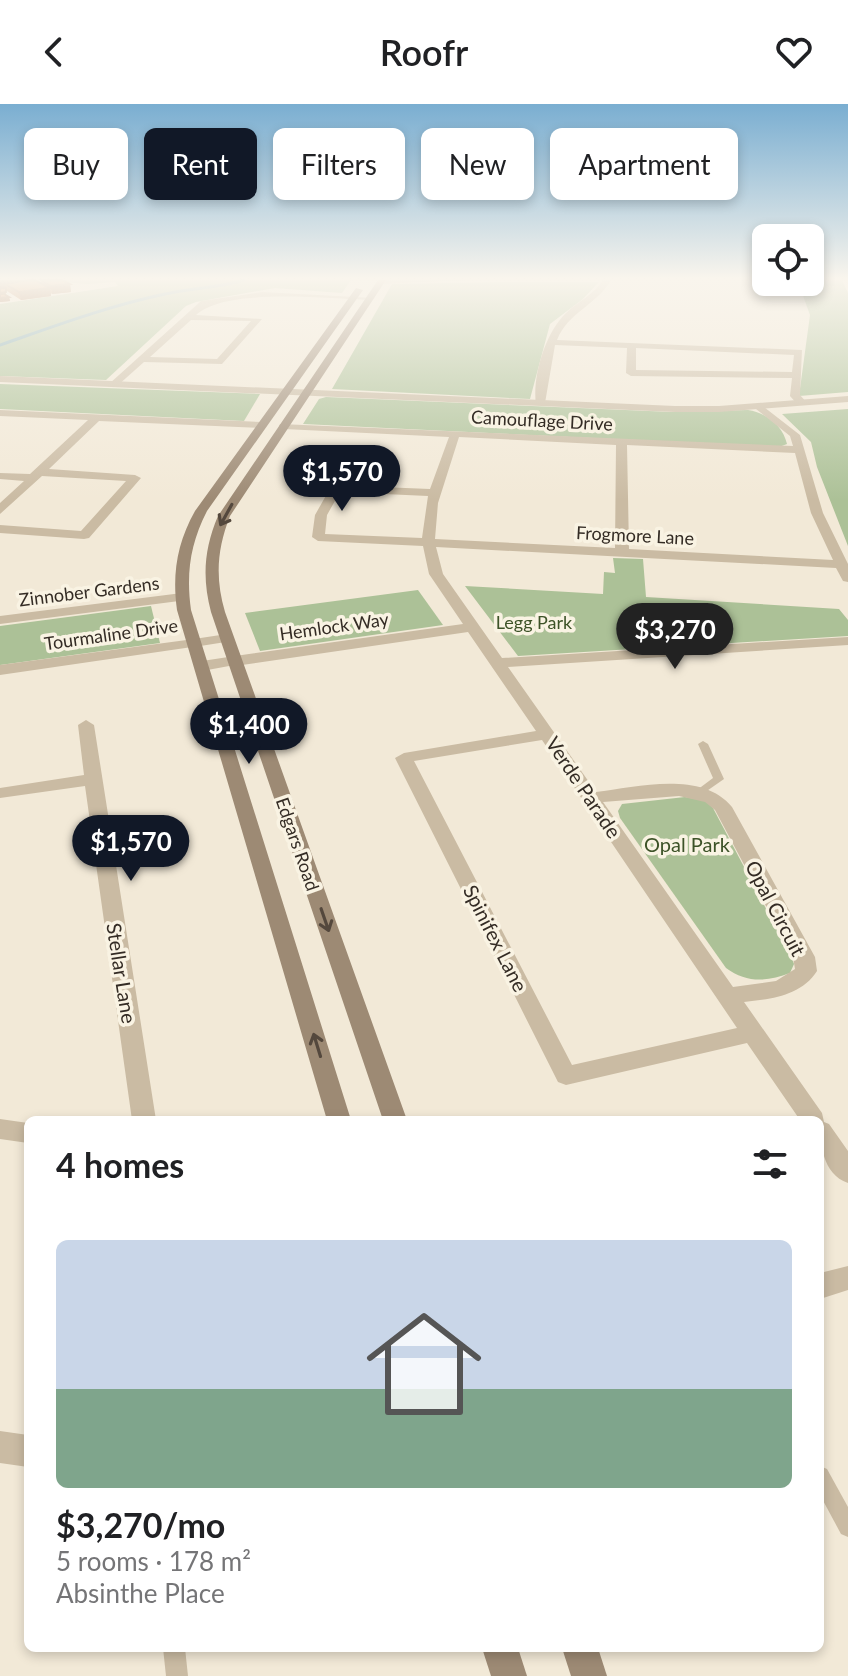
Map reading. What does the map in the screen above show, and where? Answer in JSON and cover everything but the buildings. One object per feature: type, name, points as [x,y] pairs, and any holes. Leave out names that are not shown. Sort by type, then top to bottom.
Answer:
[{"type":"main road","name":"Edgars Road","points":[[313,353],[191,527],[180,563],[182,597],[194,643],[338,1116]]},
{"type":"main road","name":"Edgars Road","points":[[334,353],[224,516],[210,559],[211,581],[227,638],[394,1116]]},
{"type":"main road","points":[[501,1652],[509,1676]]},
{"type":"main road","points":[[581,1652],[589,1676]]},
{"type":"street","points":[[114,384],[148,353]]},
{"type":"street","points":[[142,359],[219,362],[227,353]]},
{"type":"street","points":[[540,403],[549,353]]},
{"type":"street","points":[[631,353],[631,373],[797,375]]},
{"type":"street","points":[[799,353],[795,396],[802,403]]},
{"type":"street","points":[[0,379],[699,410],[848,399]]},
{"type":"street","points":[[760,407],[793,431],[817,513],[848,578]]},
{"type":"street","points":[[0,413],[262,425]]},
{"type":"street","points":[[0,510],[97,417]]},
{"type":"street","name":"Camouflage Drive","points":[[284,426],[799,450]]},
{"type":"street","name":"Verde Parade","points":[[455,434],[427,525],[427,541],[436,574],[810,1116]]},
{"type":"street","points":[[621,442],[622,552]]},
{"type":"street","points":[[0,476],[135,478],[84,535],[0,529]]},
{"type":"street","name":"Frogmore Lane","points":[[435,493],[336,488],[321,515],[318,537],[840,564]]},
{"type":"street","name":"Zinnober Gardens","points":[[0,620],[182,597]]},
{"type":"street","name":"Hemlock Way","points":[[202,666],[472,627]]},
{"type":"street","name":"Tourmaline Drive","points":[[0,670],[227,638]]},
{"type":"street","points":[[499,663],[848,641]]},
{"type":"street","name":"Stellar Lane","points":[[86,725],[143,1116]]},
{"type":"street","name":"Spinifex Lane","points":[[548,734],[404,758],[566,1076],[753,1033]]},
{"type":"street","points":[[0,793],[93,779]]},
{"type":"street","points":[[590,798],[701,792]]},
{"type":"street","name":"Opal Circuit","points":[[701,792],[723,807],[804,957],[806,971],[800,980],[784,987],[728,996]]},
{"type":"street","points":[[0,1129],[24,1132]]},
{"type":"street","points":[[824,1137],[848,1172]]},
{"type":"street","points":[[824,1285],[848,1278]]},
{"type":"street","points":[[0,1447],[24,1450]]},
{"type":"lane","points":[[701,792],[719,779],[703,744]]},
{"type":"lane","points":[[824,1483],[848,1527]]},
{"type":"lane","points":[[174,1652],[177,1676]]},
{"type":"green space","points":[[0,353],[135,353],[106,380],[0,376]]},
{"type":"green space","points":[[352,353],[542,353],[530,399],[332,389]]},
{"type":"green space","points":[[805,353],[848,353],[848,392],[799,396]]},
{"type":"green space","points":[[0,384],[260,394],[244,421],[0,409]]},
{"type":"green space","points":[[319,399],[672,412],[748,410],[773,421],[787,444],[779,447],[303,424]]},
{"type":"green space","points":[[848,409],[848,546],[817,467],[811,442],[782,414]]},
{"type":"green space","name":"Legg Park","points":[[613,558],[643,559],[646,597],[839,609],[848,620],[848,636],[518,656],[465,586],[603,594],[604,572],[615,573]]},
{"type":"green space","points":[[418,590],[443,625],[260,651],[245,613]]},
{"type":"green space","points":[[151,606],[160,643],[0,665],[0,626]]},
{"type":"green space","name":"Opal Park","points":[[685,797],[706,801],[713,808],[791,956],[794,964],[790,973],[757,980],[726,968],[618,811],[622,804]]}]
